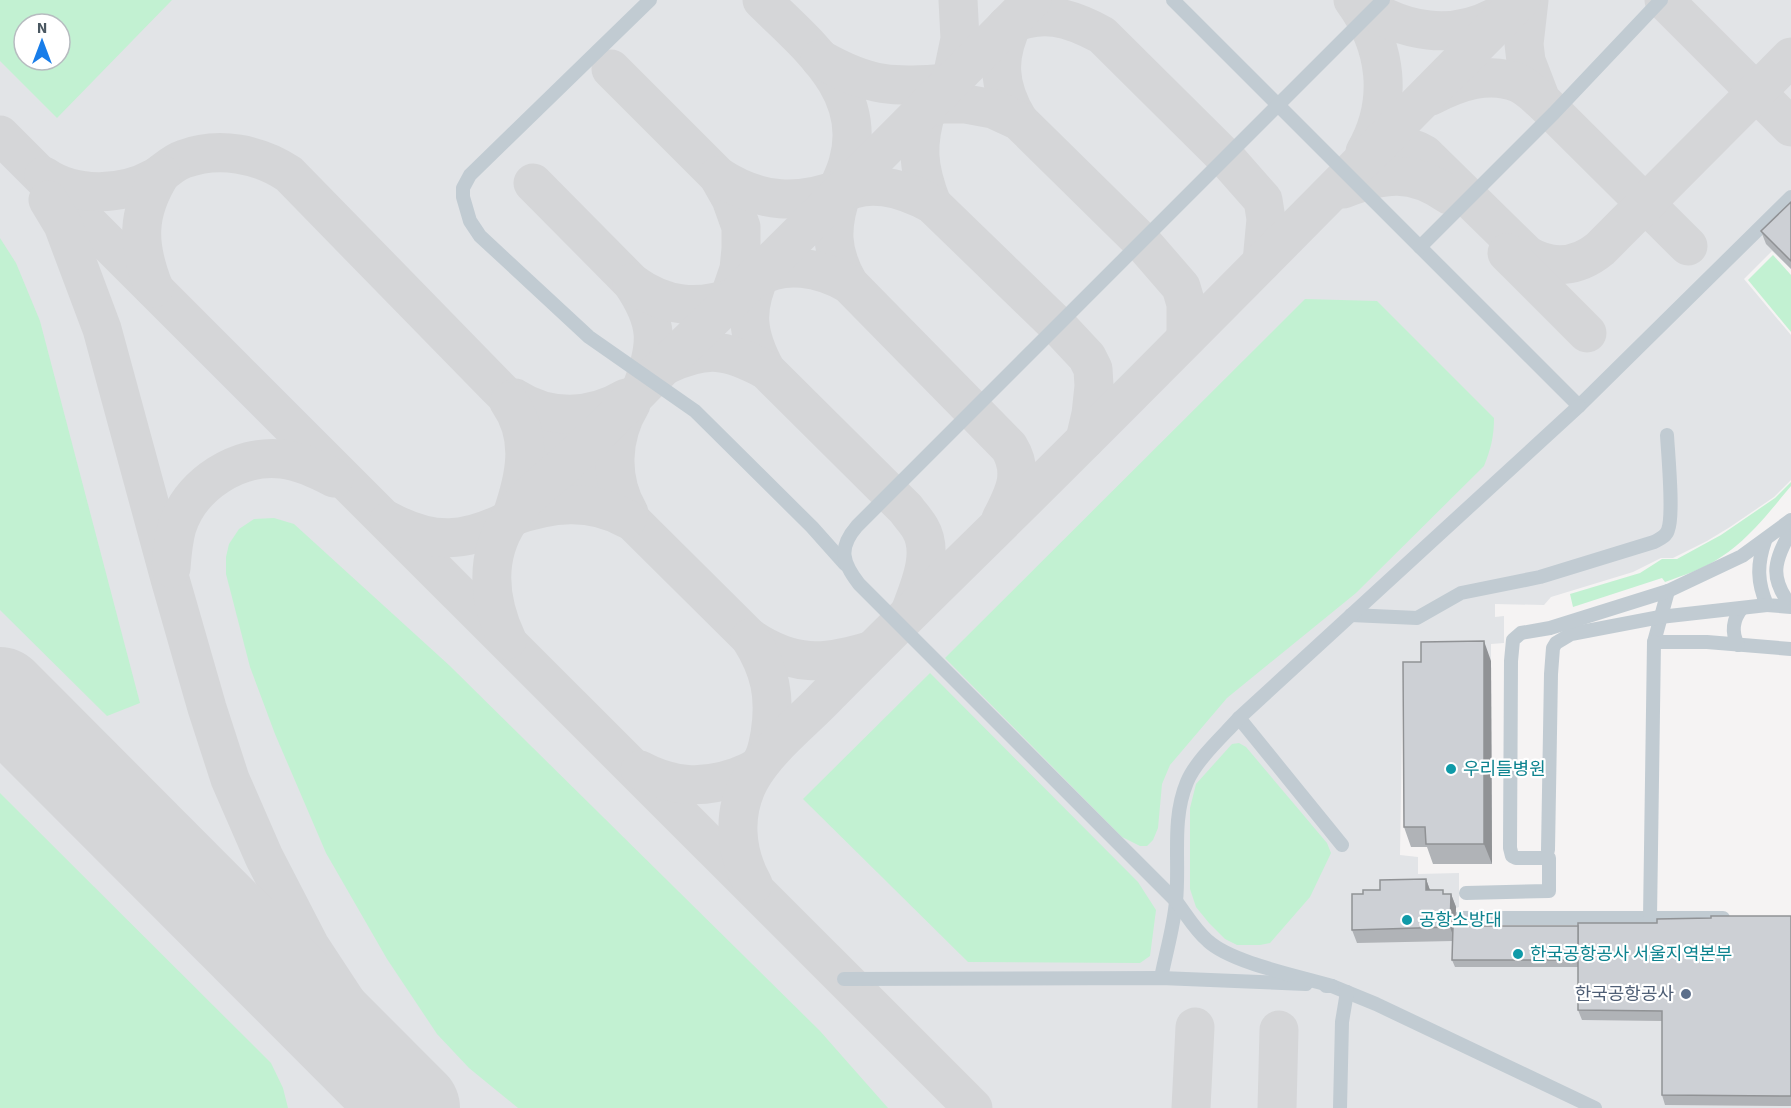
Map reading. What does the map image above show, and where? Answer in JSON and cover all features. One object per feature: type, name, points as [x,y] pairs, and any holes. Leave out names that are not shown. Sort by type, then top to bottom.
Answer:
[{"type":"lane","points":[[650,0],[470,175],[463,188],[465,209],[480,237],[589,337],[695,411],[812,527],[845,564],[859,584],[1176,901],[1206,940],[1220,950],[1250,962],[1347,992],[1595,1108]]},
{"type":"lane","points":[[1173,0],[1579,406]]},
{"type":"lane","points":[[845,564],[846,541],[857,526],[1383,0]]},
{"type":"lane","points":[[1420,247],[1554,113],[1661,0]]},
{"type":"lane","points":[[1161,978],[1176,901],[1176,840],[1187,783],[1195,769],[1239,718],[1579,406],[1791,197]]},
{"type":"lane","points":[[1352,615],[1417,618],[1461,593],[1540,577],[1654,542],[1665,536],[1669,529],[1670,509],[1667,435]]},
{"type":"lane","points":[[1548,854],[1516,858],[1510,853],[1510,661],[1513,640],[1521,633],[1550,628],[1668,591],[1742,556],[1791,520]]},
{"type":"lane","points":[[1791,530],[1780,551],[1775,575],[1778,587],[1791,606]]},
{"type":"lane","points":[[1765,541],[1761,551],[1758,576],[1767,605]]},
{"type":"lane","points":[[1650,918],[1654,642],[1668,591]]},
{"type":"lane","points":[[1550,918],[1548,854],[1552,648],[1564,636],[1660,617],[1767,605],[1791,606]]},
{"type":"lane","points":[[1738,645],[1733,632],[1734,622],[1742,608]]},
{"type":"lane","points":[[1654,642],[1791,649]]},
{"type":"lane","points":[[1239,718],[1342,845]]},
{"type":"lane","points":[[1466,893],[1549,891]]},
{"type":"lane","points":[[1460,918],[1732,918]]},
{"type":"lane","points":[[844,979],[1161,978],[1332,986]]},
{"type":"lane","points":[[1340,1108],[1342,1022],[1347,992]]},
{"type":"shaded area","points":[[0,0],[1791,0],[1791,269],[1772,251],[1744,279],[1791,335],[1791,480],[1774,497],[1730,527],[1673,558],[1661,558],[1633,572],[1551,597],[1544,605],[1495,604],[1495,617],[1504,616],[1504,643],[1491,644],[1491,661],[1403,665],[1400,855],[1418,857],[1418,874],[1459,873],[1459,907],[1456,908],[1455,932],[1791,926],[1791,1108],[0,1108]]},
{"type":"green space","points":[[0,0],[172,0],[57,118],[0,61]]},
{"type":"green space","points":[[0,238],[16,263],[40,321],[140,703],[107,716],[0,610]]},
{"type":"green space","points":[[1773,255],[1791,275],[1791,332],[1748,280]]},
{"type":"green space","points":[[1305,299],[1377,301],[1494,418],[1489,454],[1484,466],[1356,593],[1227,698],[1170,765],[1162,784],[1158,828],[1153,840],[1147,846],[1140,846],[1122,837],[945,658]]},
{"type":"green space","points":[[1791,482],[1791,486],[1750,533],[1714,561],[1665,582],[1662,578],[1573,607],[1570,594],[1640,573],[1662,559],[1677,559],[1721,535],[1775,498]]},
{"type":"green space","points":[[274,518],[294,524],[450,666],[820,1031],[888,1108],[518,1108],[469,1068],[437,1034],[387,959],[326,853],[275,734],[250,667],[226,574],[226,557],[229,544],[239,529],[254,519]]},
{"type":"green space","points":[[930,673],[1138,882],[1156,910],[1150,956],[1140,963],[968,962],[803,799]]},
{"type":"green space","points":[[1239,743],[1246,747],[1327,843],[1331,853],[1310,897],[1270,943],[1260,945],[1237,945],[1225,939],[1196,907],[1190,889],[1190,808],[1196,784],[1232,744]]},
{"type":"green space","points":[[0,793],[271,1063],[283,1088],[288,1108],[0,1108]]},
{"type":"building","points":[[1791,202],[1791,261],[1761,231]]},
{"type":"building","name":"우리들병원","points":[[1484,641],[1484,844],[1426,844],[1425,827],[1404,827],[1403,662],[1421,662],[1421,642]]},
{"type":"building","name":"공항소방대","points":[[1426,879],[1426,890],[1443,890],[1443,894],[1451,894],[1450,927],[1352,930],[1352,894],[1363,894],[1363,890],[1380,890],[1380,880]]},
{"type":"building","name":"한국공항공사","points":[[1711,916],[1791,916],[1791,1096],[1662,1095],[1662,1011],[1578,1010],[1578,923],[1657,923],[1657,919],[1711,918]]},
{"type":"building","name":"한국공항공사 서울지역본부","points":[[1453,926],[1578,926],[1578,960],[1452,960]]},
{"type":"taxiway","points":[[762,0],[815,52],[830,71],[842,92],[850,113],[852,137],[848,163],[836,193]]},
{"type":"taxiway","points":[[951,82],[960,39],[958,0]]},
{"type":"taxiway","points":[[507,640],[496,610],[492,580],[496,549],[501,534],[515,511],[584,447],[813,221],[1032,0]]},
{"type":"taxiway","points":[[1353,0],[1373,36],[1383,74],[1380,113],[1365,152]]},
{"type":"taxiway","points":[[1356,0],[1391,20],[1428,30],[1448,31],[1467,28],[1504,12]]},
{"type":"taxiway","points":[[753,884],[742,859],[738,819],[740,806],[750,780],[773,749],[1253,272],[1521,0]]},
{"type":"taxiway","points":[[1529,0],[1524,44],[1526,61],[1541,100],[1688,246]]},
{"type":"taxiway","points":[[1664,0],[1791,127]]},
{"type":"taxiway","points":[[1006,26],[1032,18],[1055,17],[1102,35],[1226,158],[1263,200],[1266,219],[1262,262]]},
{"type":"taxiway","points":[[1015,19],[1005,45],[1002,70],[1006,95],[1019,121]]},
{"type":"taxiway","points":[[1363,162],[1378,153],[1393,148],[1416,150],[1424,154],[1527,255],[1546,263],[1574,263],[1600,249],[1791,57]]},
{"type":"taxiway","points":[[820,59],[854,76],[883,83],[897,85],[950,83]]},
{"type":"taxiway","points":[[611,69],[718,176],[731,199],[741,227],[741,249],[739,269],[727,304]]},
{"type":"taxiway","points":[[1431,96],[1452,86],[1474,80],[1496,78],[1518,83],[1541,100]]},
{"type":"taxiway","points":[[922,112],[940,104],[966,104],[993,109],[1019,121],[1142,242],[1181,287],[1186,304],[1186,338]]},
{"type":"taxiway","points":[[928,105],[921,132],[920,155],[923,178],[932,204]]},
{"type":"taxiway","points":[[0,135],[973,1108]]},
{"type":"taxiway","points":[[44,176],[69,188],[98,192],[141,184],[180,161],[211,153],[238,154],[265,161],[277,167],[289,174],[497,387],[750,638],[780,654],[809,660],[839,659],[872,650]]},
{"type":"taxiway","points":[[154,288],[144,258],[142,230],[147,203],[161,174]]},
{"type":"taxiway","points":[[718,176],[749,192],[780,199],[812,197],[846,187]]},
{"type":"taxiway","points":[[1343,189],[1372,180],[1398,176],[1423,181],[1449,195]]},
{"type":"taxiway","points":[[533,183],[632,283],[641,297],[653,334],[651,358],[642,387]]},
{"type":"taxiway","points":[[836,197],[860,187],[872,186],[897,189],[932,204],[1058,326],[1087,357],[1093,369],[1091,414],[1085,440]]},
{"type":"taxiway","points":[[843,190],[836,215],[834,238],[838,260],[849,284]]},
{"type":"taxiway","points":[[48,200],[63,225],[102,329],[170,579],[230,779],[264,857],[310,946],[354,1013],[428,1108]]},
{"type":"taxiway","points":[[1507,253],[1587,333]]},
{"type":"taxiway","points":[[755,279],[778,270],[802,268],[827,274],[849,284],[1009,447],[1014,457],[1017,475],[1010,501],[1001,519]]},
{"type":"taxiway","points":[[762,271],[752,297],[750,321],[754,344],[766,370]]},
{"type":"taxiway","points":[[632,283],[657,297],[682,304],[708,304],[735,297]]},
{"type":"taxiway","points":[[666,365],[693,355],[717,353],[740,358],[766,370],[906,509],[920,528],[926,548],[924,570],[910,612]]},
{"type":"taxiway","points":[[515,398],[542,410],[570,414],[599,410],[626,398]]},
{"type":"taxiway","points":[[509,402],[522,430],[525,458],[521,486],[512,515]]},
{"type":"taxiway","points":[[629,513],[618,486],[615,458],[619,430],[631,404]]},
{"type":"taxiway","points":[[171,568],[177,527],[184,512],[193,498],[218,475],[249,461],[282,459],[302,464],[334,478]]},
{"type":"taxiway","points":[[511,517],[541,508],[584,505],[613,512],[627,519]]},
{"type":"taxiway","points":[[389,521],[420,534],[449,538],[478,533],[509,520]]},
{"type":"taxiway","points":[[640,770],[664,780],[699,785],[737,777],[760,764],[766,753],[770,734],[772,695],[767,672],[750,638]]},
{"type":"taxiway","points":[[296,993],[364,1050]]},
{"type":"taxiway","points":[[1191,1108],[1195,1027]]},
{"type":"taxiway","points":[[1277,1108],[1279,1030]]},
{"type":"taxiway","points":[[349,1046],[361,1076],[364,1108]]},
{"type":"runway","points":[[0,695],[412,1108]]},
{"type":"place","name":"우리들병원","points":[[1451,769]]},
{"type":"place","name":"공항소방대","points":[[1407,920]]},
{"type":"place","name":"한국공항공사 서울지역본부","points":[[1518,954]]},
{"type":"place","name":"한국공항공사","points":[[1686,994]]}]
